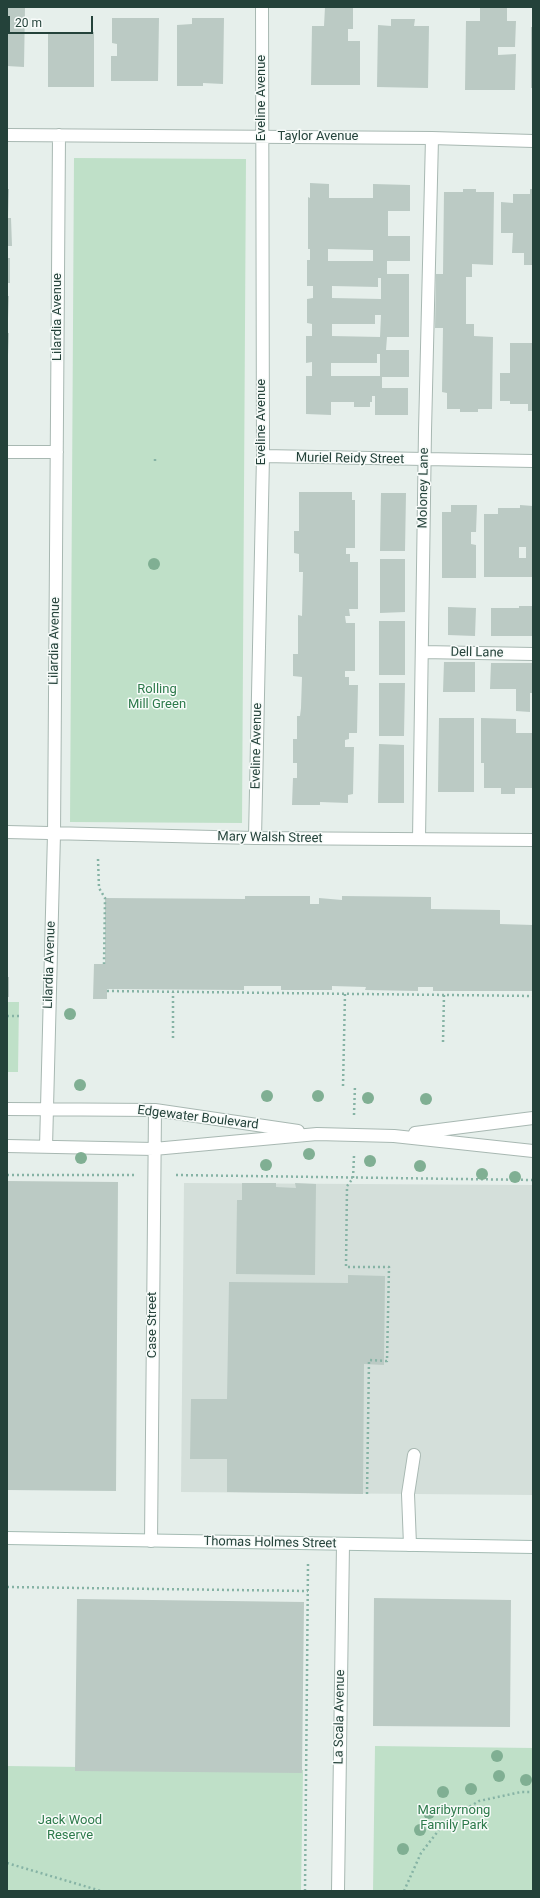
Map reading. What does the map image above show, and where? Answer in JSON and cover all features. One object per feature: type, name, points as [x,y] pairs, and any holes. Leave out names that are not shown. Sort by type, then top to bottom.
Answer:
[{"type":"street","name":"Eveline Avenue","points":[[255,838],[263,456],[261,137],[262,7]]},
{"type":"street","name":"Taylor Avenue","points":[[7,135],[432,138],[533,142]]},
{"type":"street","name":"Lilardia Avenue","points":[[46,1146],[54,834],[59,135]]},
{"type":"street","name":"Moloney Lane","points":[[419,839],[424,460],[432,138]]},
{"type":"street","points":[[7,452],[57,452]]},
{"type":"street","name":"Muriel Reidy Street","points":[[263,456],[533,461]]},
{"type":"street","name":"Dell Lane","points":[[422,652],[533,654]]},
{"type":"street","name":"Mary Walsh Street","points":[[7,832],[255,838],[533,840]]},
{"type":"street","name":"Edgewater Boulevard","points":[[7,1109],[155,1110],[316,1134]]},
{"type":"street","name":"Case Street","points":[[151,1541],[155,1110]]},
{"type":"street","name":"Edgewater Boulevard","points":[[394,1136],[533,1118]]},
{"type":"street","name":"Edgewater Boulevard","points":[[7,1146],[154,1149],[316,1134],[394,1136],[533,1151]]},
{"type":"street","points":[[410,1546],[408,1494],[414,1455]]},
{"type":"street","name":"Thomas Holmes Street","points":[[7,1538],[533,1547]]},
{"type":"street","name":"La Scala Avenue","points":[[338,1891],[343,1544]]},
{"type":"path","points":[[155,456],[155,461]]},
{"type":"path","points":[[98,859],[99,888],[105,898],[104,964]]},
{"type":"path","points":[[107,991],[533,996]]},
{"type":"path","points":[[173,1038],[174,992]]},
{"type":"path","points":[[344,1086],[345,994]]},
{"type":"path","points":[[443,1042],[444,995]]},
{"type":"path","points":[[7,1016],[20,1016]]},
{"type":"path","points":[[355,1085],[353,1178],[346,1186],[346,1267],[390,1267],[387,1361],[369,1360],[367,1494]]},
{"type":"path","points":[[7,1175],[154,1174],[533,1180]]},
{"type":"path","points":[[305,1891],[309,1544]]},
{"type":"path","points":[[7,1587],[308,1591]]},
{"type":"path","points":[[404,1891],[421,1853],[446,1821],[479,1801],[521,1792],[533,1792]]},
{"type":"path","points":[[7,1863],[101,1891]]},
{"type":"shaded area","points":[[184,1183],[533,1185],[533,1495],[181,1492]]},
{"type":"green space","name":"Rolling Mill Green","points":[[74,158],[246,159],[242,823],[70,822]]},
{"type":"green space","points":[[7,1002],[19,1002],[18,1072],[7,1072]]},
{"type":"green space","name":"Maribyrnong Family Park","points":[[375,1746],[533,1748],[533,1891],[373,1891]]},
{"type":"green space","name":"Jack Wood Reserve","points":[[7,1766],[303,1770],[301,1891],[7,1891]]},
{"type":"building","points":[[7,7],[25,7],[24,67],[7,66]]},
{"type":"building","points":[[325,7],[353,7],[353,29],[348,29],[348,41],[360,41],[360,85],[311,85],[312,26],[324,26]]},
{"type":"building","points":[[480,7],[507,7],[507,21],[516,21],[515,47],[498,47],[498,55],[516,54],[515,90],[465,90],[466,21],[480,21]]},
{"type":"building","points":[[112,18],[159,18],[158,81],[111,81],[111,56],[117,56],[117,44],[112,43]]},
{"type":"building","points":[[192,18],[224,18],[223,84],[203,83],[203,86],[177,86],[177,25],[192,24]]},
{"type":"building","points":[[391,19],[415,19],[414,26],[429,26],[428,88],[377,87],[378,25],[391,26]]},
{"type":"building","points":[[531,27],[533,27],[533,88],[531,88]]},
{"type":"building","points":[[48,32],[94,32],[94,87],[48,87]]},
{"type":"building","points":[[310,183],[329,184],[329,198],[373,198],[373,184],[410,185],[410,211],[388,211],[388,236],[410,236],[410,261],[387,261],[387,274],[409,274],[409,337],[387,337],[386,350],[409,350],[409,377],[382,377],[382,388],[408,388],[408,415],[375,415],[375,396],[372,396],[370,407],[354,407],[354,402],[331,402],[331,415],[306,414],[306,376],[312,376],[312,362],[306,363],[306,336],[312,336],[312,324],[307,323],[307,299],[313,298],[313,286],[307,286],[307,260],[310,260],[310,249],[308,249],[308,197],[310,198]],"holes":[[[328,249],[373,250],[373,261],[328,261]],[[378,278],[381,278],[381,299],[332,298],[332,286],[378,287]],[[375,315],[381,315],[380,337],[332,336],[332,324],[375,324]],[[377,354],[380,354],[380,376],[331,376],[331,363],[377,363]]]},
{"type":"building","points":[[7,189],[9,189],[8,217],[7,217]]},
{"type":"building","points":[[463,189],[476,189],[476,192],[494,192],[493,265],[472,264],[472,277],[466,277],[466,324],[474,324],[474,336],[493,337],[492,409],[478,409],[478,412],[460,412],[460,409],[447,409],[447,393],[442,392],[443,328],[435,328],[436,274],[443,274],[444,192],[463,192]]},
{"type":"building","points":[[530,189],[533,189],[533,265],[524,265],[524,253],[512,253],[513,233],[501,233],[501,202],[513,203],[513,194],[530,194]]},
{"type":"building","points":[[7,218],[11,218],[12,246],[7,246]]},
{"type":"building","points":[[7,258],[10,258],[10,283],[7,283]]},
{"type":"building","points":[[7,296],[9,296],[8,319],[7,319]]},
{"type":"building","points":[[7,333],[9,333],[8,355],[7,355]]},
{"type":"building","points":[[510,343],[533,343],[533,411],[528,411],[528,404],[510,404],[510,401],[500,401],[500,373],[510,373]]},
{"type":"building","points":[[299,492],[352,492],[352,500],[355,500],[355,548],[346,548],[346,554],[350,554],[350,562],[358,562],[358,609],[349,609],[350,616],[345,616],[346,623],[355,623],[355,671],[345,671],[345,677],[349,677],[349,685],[358,685],[357,733],[349,733],[349,739],[345,740],[345,747],[354,747],[353,794],[348,795],[348,803],[320,802],[320,805],[292,805],[293,778],[297,778],[297,763],[293,763],[293,739],[297,739],[297,716],[300,716],[302,677],[293,676],[293,654],[298,654],[298,615],[302,616],[303,572],[299,572],[299,554],[294,553],[294,531],[299,531]]},
{"type":"building","points":[[381,493],[406,493],[405,551],[380,551]]},
{"type":"building","points":[[451,505],[477,505],[476,532],[471,532],[471,544],[476,545],[476,578],[442,578],[442,512],[451,512]]},
{"type":"building","points":[[520,505],[533,506],[533,577],[484,577],[484,514],[498,514],[498,508],[520,508]],"holes":[[[519,547],[526,547],[526,558],[519,558]]]},
{"type":"building","points":[[380,559],[405,559],[405,612],[380,613]]},
{"type":"building","points":[[519,606],[533,606],[533,636],[491,636],[491,608],[519,608]]},
{"type":"building","points":[[448,607],[476,608],[475,636],[448,635]]},
{"type":"building","points":[[379,621],[405,621],[405,675],[379,675]]},
{"type":"building","points":[[444,662],[475,662],[475,692],[443,692]]},
{"type":"building","points":[[491,663],[533,663],[533,693],[530,693],[530,712],[516,711],[516,689],[490,689]]},
{"type":"building","points":[[379,683],[405,683],[404,736],[379,736]]},
{"type":"building","points":[[439,718],[474,718],[474,792],[438,792]]},
{"type":"building","points":[[481,718],[516,719],[516,733],[533,733],[533,788],[515,788],[515,794],[501,794],[501,788],[484,788],[484,763],[481,763]]},
{"type":"building","points":[[379,744],[404,745],[404,803],[378,803]]},
{"type":"building","points":[[245,896],[310,896],[310,904],[319,904],[319,898],[342,900],[342,896],[431,897],[431,909],[500,910],[500,924],[533,925],[533,991],[433,991],[433,987],[418,987],[418,991],[365,990],[366,987],[332,986],[332,990],[281,990],[281,986],[244,986],[244,990],[107,989],[107,999],[93,999],[94,964],[105,964],[105,898],[245,899]]},
{"type":"building","points":[[7,977],[9,977],[9,997],[7,997]]},
{"type":"building","points":[[7,1181],[118,1182],[116,1491],[7,1490]]},
{"type":"building","points":[[242,1183],[276,1183],[276,1187],[296,1188],[295,1183],[316,1184],[315,1275],[236,1274],[237,1200],[242,1200]]},
{"type":"building","points":[[348,1275],[385,1276],[384,1365],[364,1364],[363,1494],[227,1492],[227,1459],[190,1459],[191,1399],[227,1399],[229,1282],[348,1283]]},
{"type":"building","points":[[374,1598],[511,1600],[510,1727],[373,1726]]},
{"type":"building","points":[[77,1599],[304,1602],[302,1773],[75,1771]]}]
